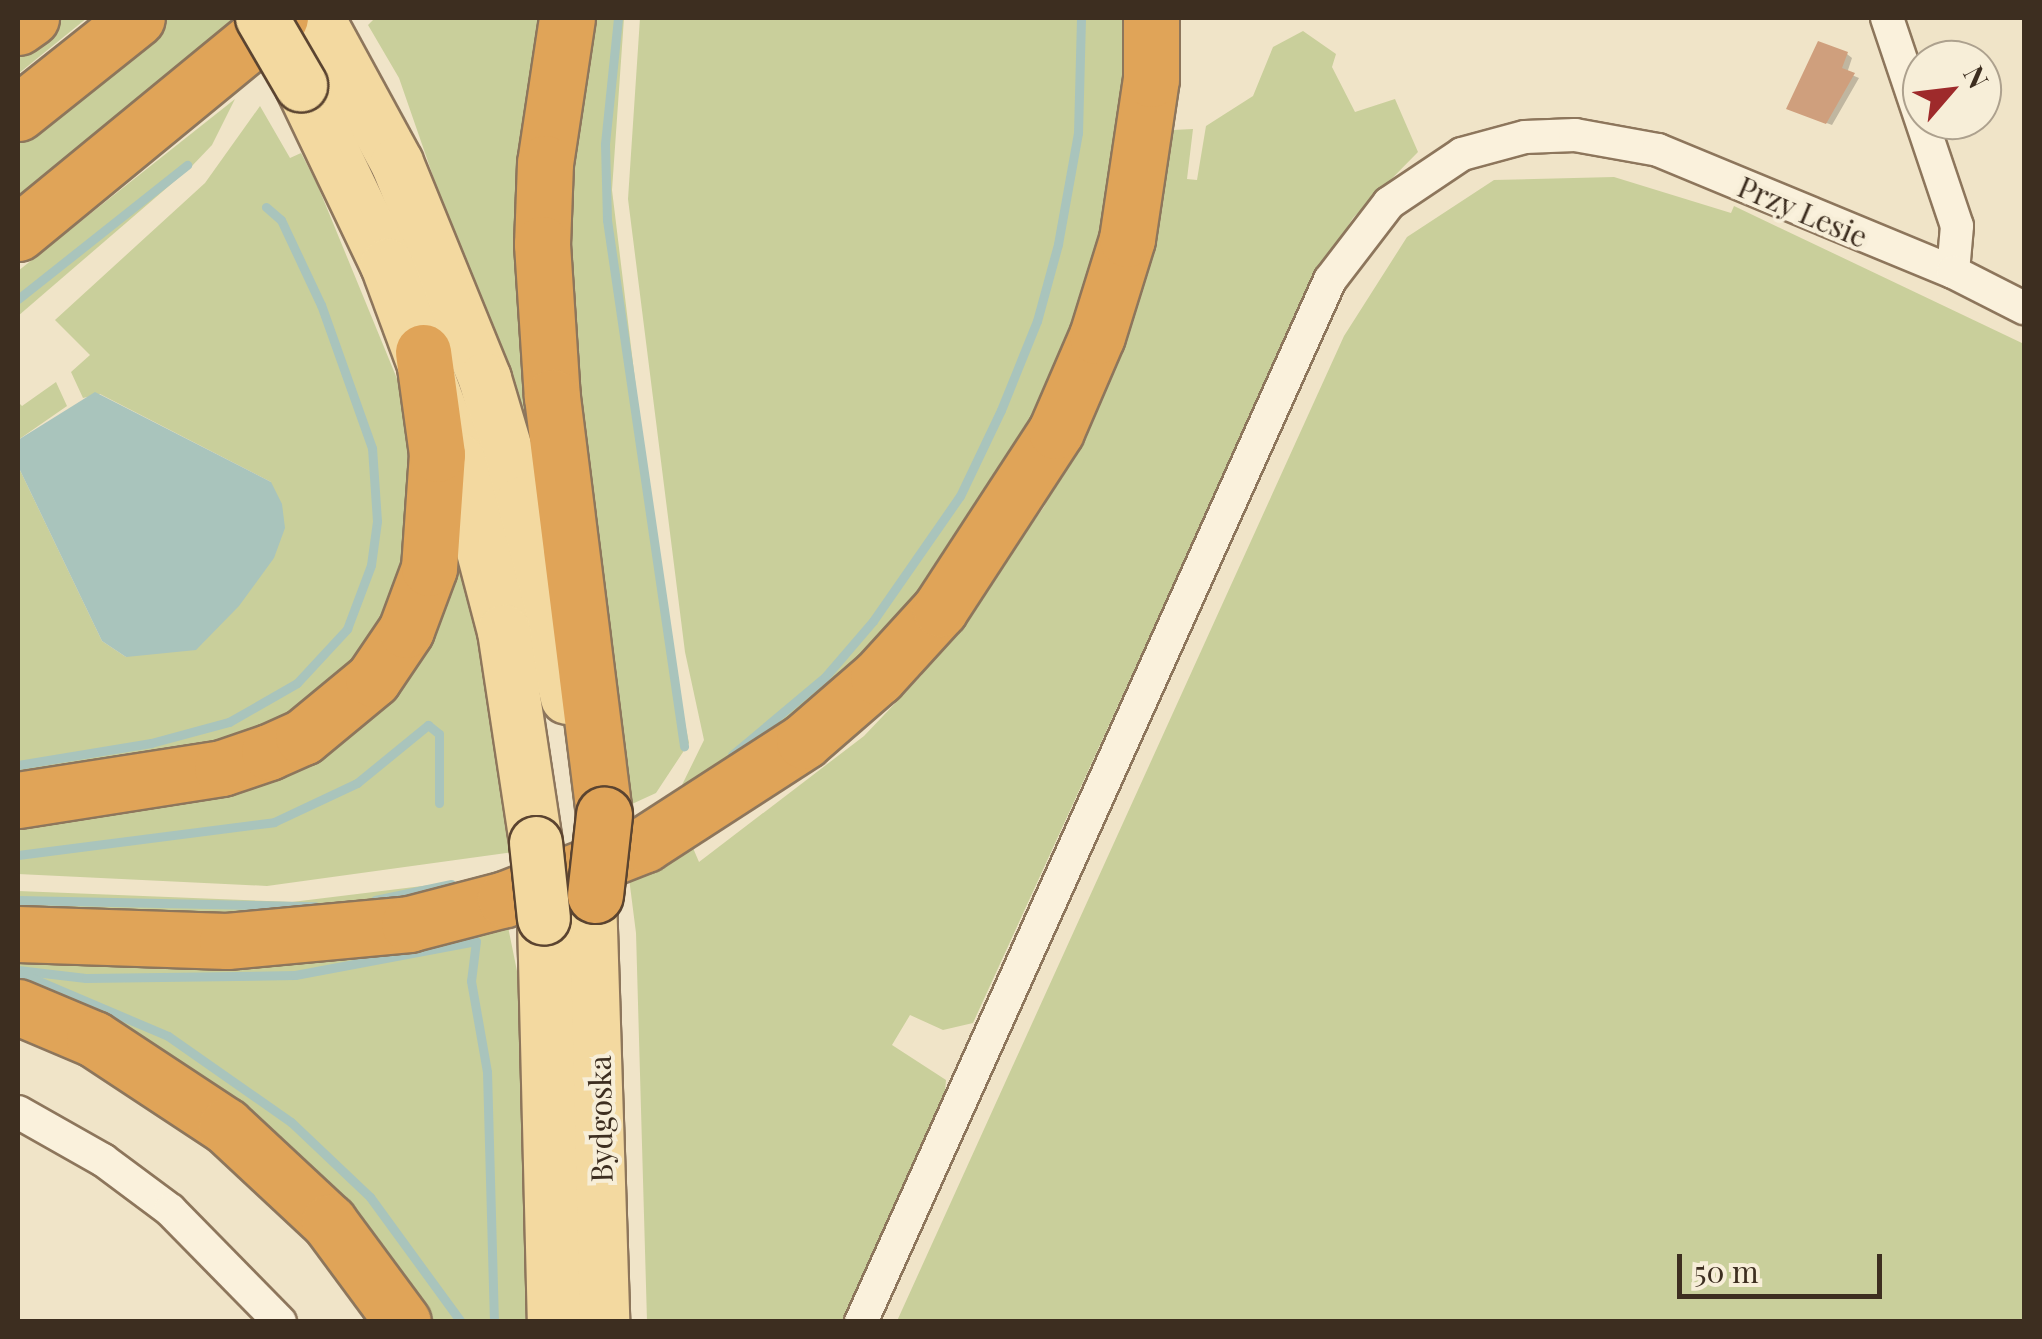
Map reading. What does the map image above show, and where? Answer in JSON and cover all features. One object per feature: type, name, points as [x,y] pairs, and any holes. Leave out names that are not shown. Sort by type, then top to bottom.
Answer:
[{"type":"highway","points":[[18,28],[31,18]]},
{"type":"highway","points":[[18,113],[137,18]]},
{"type":"highway","points":[[18,232],[280,18]]},
{"type":"highway","points":[[568,18],[544,164],[542,244],[552,397],[594,820],[580,907]]},
{"type":"highway","points":[[18,934],[227,941],[409,924],[505,899],[645,844],[804,741],[878,677],[940,609],[1056,431],[1097,336],[1127,239],[1151,80],[1151,18]]},
{"type":"highway","points":[[18,800],[222,768],[269,752],[303,737],[373,679],[406,630],[429,568],[438,454],[423,352]]},
{"type":"highway","points":[[18,1007],[94,1039],[226,1126],[329,1222],[402,1322]]},
{"type":"main road","points":[[262,18],[319,52],[397,163],[500,425],[550,616],[594,820]]},
{"type":"main road","points":[[319,52],[423,352],[495,594],[536,843],[580,907],[554,1322]]},
{"type":"main road","name":"Bydgoska","points":[[580,907],[603,1322]]},
{"type":"street","points":[[1887,18],[1957,226],[1953,272]]},
{"type":"street","name":"Przy Lesie","points":[[862,1322],[1330,280],[1389,203],[1442,163],[1504,140],[1575,135],[1658,150],[1953,272],[2024,308]]},
{"type":"street","points":[[18,1112],[103,1160],[170,1210],[280,1322]]},
{"type":"green space","points":[[47,18],[87,18],[18,74],[18,41]]},
{"type":"green space","points":[[162,18],[253,18],[18,207],[18,138]]},
{"type":"green space","points":[[375,18],[550,18],[535,470],[399,78],[368,25]]},
{"type":"green space","points":[[580,18],[624,18],[612,190],[664,619],[689,743],[656,793],[632,804],[599,653],[576,485],[560,144]]},
{"type":"green space","points":[[640,18],[1131,18],[1095,269],[1052,386],[960,547],[827,695],[687,794],[682,785],[704,740],[685,652],[628,199]]},
{"type":"green space","points":[[1303,31],[1336,54],[1332,67],[1355,112],[1395,99],[1418,152],[1353,218],[1309,287],[973,1023],[943,1030],[910,1015],[892,1045],[946,1080],[944,1103],[846,1321],[647,1321],[636,933],[629,878],[693,848],[699,862],[864,736],[921,676],[1044,507],[1140,286],[1173,130],[1193,129],[1187,179],[1197,180],[1206,126],[1253,96],[1273,47]]},
{"type":"green space","points":[[235,99],[212,145],[191,167],[18,316],[18,271]]},
{"type":"green space","points":[[260,106],[290,158],[301,153],[317,184],[407,403],[419,516],[379,639],[271,732],[18,782],[18,466],[102,641],[126,657],[271,482],[100,394],[83,398],[71,372],[90,355],[55,320],[205,183]]},
{"type":"green space","points":[[1614,177],[1731,213],[1734,206],[2024,344],[2024,1321],[897,1321],[1344,336],[1407,237],[1494,180]]},
{"type":"green space","points":[[56,382],[67,406],[18,440],[18,402],[22,406]]},
{"type":"green space","points":[[464,548],[514,852],[267,886],[18,874],[18,818],[283,764],[447,549]]},
{"type":"green space","points":[[504,876],[289,919],[18,914],[18,891],[292,902]]},
{"type":"green space","points":[[506,917],[518,976],[528,983],[535,1321],[425,1321],[18,985],[18,956]]},
{"type":"water","points":[[95,392],[271,482],[282,504],[285,528],[274,558],[239,606],[196,650],[126,657],[102,641],[18,466],[18,440]]},
{"type":"building","points":[[1818,41],[1848,52],[1842,68],[1855,73],[1826,124],[1786,109]]},
{"type":"waterway","points":[[618,18],[605,144],[607,220],[684,746]]},
{"type":"waterway","points":[[732,755],[825,677],[873,621],[960,496],[1001,410],[1037,321],[1058,244],[1078,133],[1081,18]]},
{"type":"waterway","points":[[18,299],[187,165]]},
{"type":"waterway","points":[[18,765],[151,743],[229,722],[297,683],[347,629],[371,565],[377,521],[372,448],[321,305],[281,220],[266,207]]},
{"type":"waterway","points":[[18,855],[274,822],[357,783],[428,725],[439,734],[439,803]]},
{"type":"waterway","points":[[375,900],[451,884]]},
{"type":"waterway","points":[[18,900],[315,906]]},
{"type":"waterway","points":[[18,970],[86,978],[295,975],[476,941],[471,981],[487,1072],[494,1322]]},
{"type":"waterway","points":[[22,974],[168,1036],[291,1122],[370,1197],[461,1322]]}]
